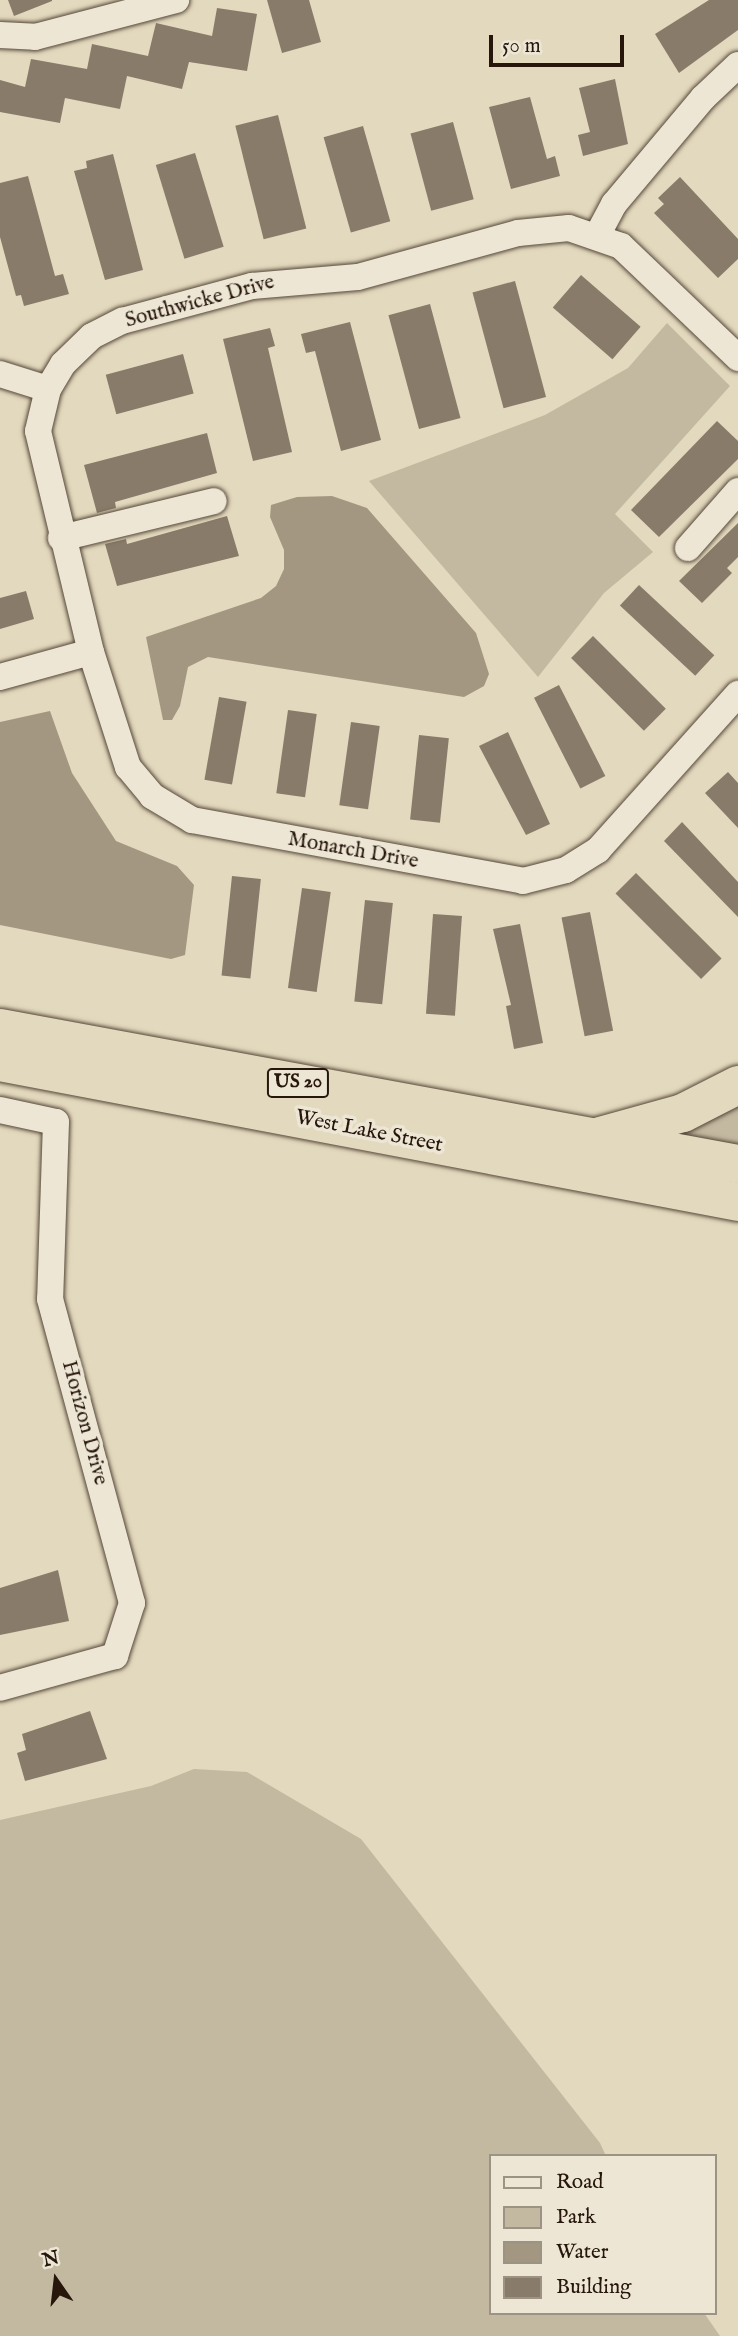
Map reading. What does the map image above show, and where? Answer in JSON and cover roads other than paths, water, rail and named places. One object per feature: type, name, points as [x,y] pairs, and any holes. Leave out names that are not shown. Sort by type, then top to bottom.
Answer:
[{"type":"highway","name":"West Lake Street","points":[[0,1028],[738,1164]]},
{"type":"highway","name":"West Lake Street","points":[[0,1062],[738,1202]]},
{"type":"highway","points":[[595,1138],[683,1113],[738,1085]]},
{"type":"highway","points":[[697,1195],[738,1213]]},
{"type":"street","points":[[0,35],[35,37],[176,0]]},
{"type":"street","points":[[598,234],[614,204],[703,98],[738,65]]},
{"type":"street","name":"Southwicke Drive","points":[[91,652],[40,458],[38,431],[48,389],[78,348],[122,321],[257,285],[358,277],[542,229],[598,234],[647,267],[734,347]]},
{"type":"street","points":[[0,374],[48,389]]},
{"type":"street","points":[[688,548],[738,491]]},
{"type":"street","points":[[61,538],[214,501]]},
{"type":"street","points":[[0,677],[91,652]]},
{"type":"street","name":"Monarch Drive","points":[[91,652],[128,767],[169,810],[214,826],[523,881],[566,870],[598,850],[738,694]]},
{"type":"street","name":"Horizon Drive","points":[[0,1110],[55,1122],[50,1299],[132,1603],[115,1657],[0,1688]]},
{"type":"water","points":[[332,496],[367,508],[476,633],[489,674],[484,686],[464,697],[208,657],[188,667],[180,706],[172,720],[163,720],[146,637],[261,598],[276,586],[284,569],[284,550],[270,517],[271,505],[297,497]]},
{"type":"water","points":[[50,711],[72,773],[116,841],[177,866],[194,885],[185,955],[171,959],[0,925],[0,722]]}]
